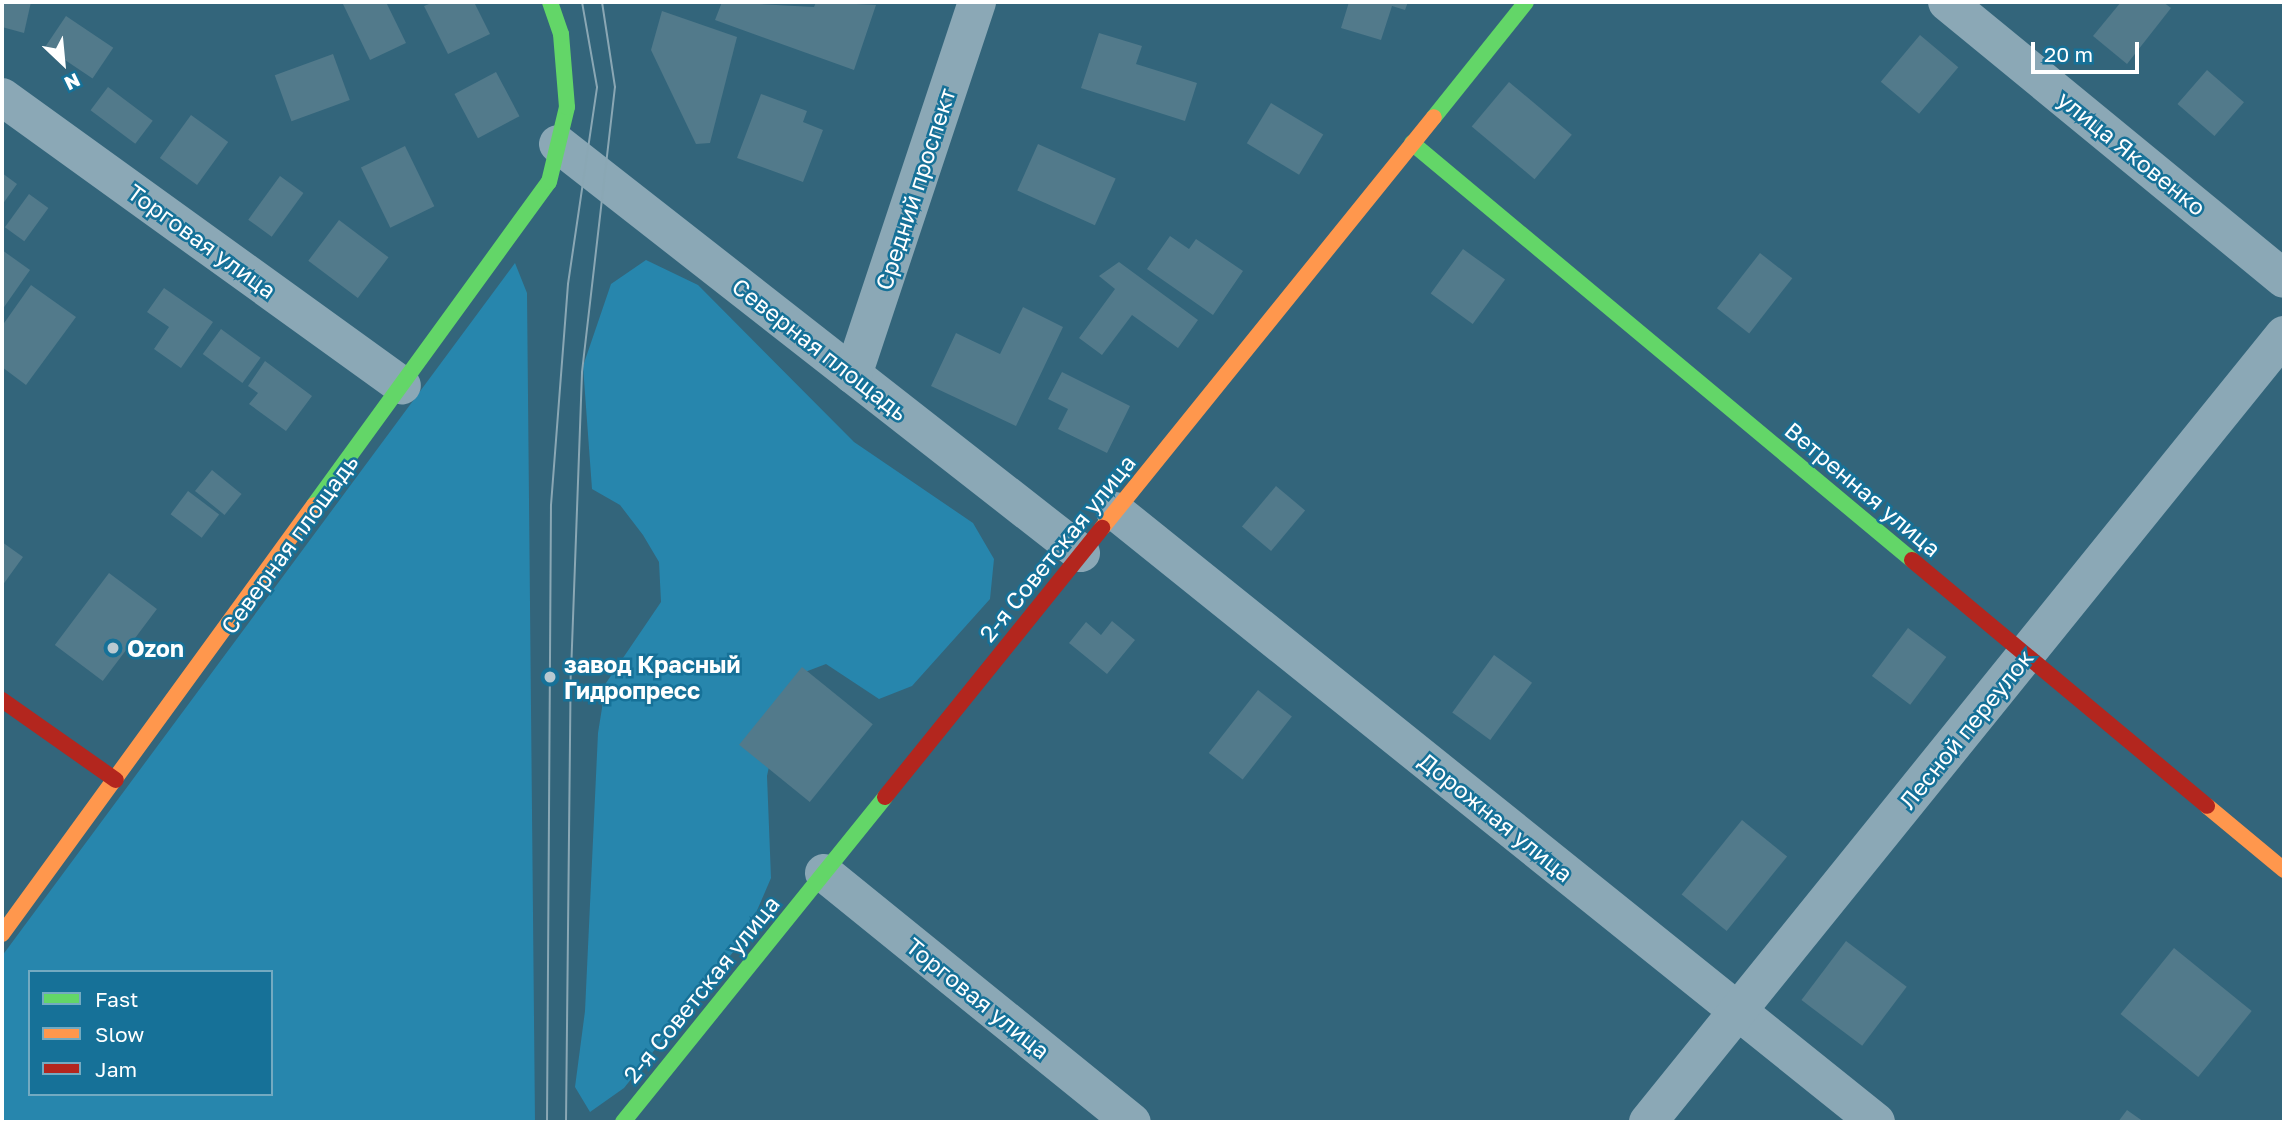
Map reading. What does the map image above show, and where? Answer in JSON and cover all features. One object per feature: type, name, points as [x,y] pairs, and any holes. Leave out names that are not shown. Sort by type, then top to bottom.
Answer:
[{"type":"street","name":"Северная площадь","points":[[2,934],[549,182],[568,107],[561,34],[550,2]]},
{"type":"street","name":"Средний проспект","points":[[853,375],[977,2]]},
{"type":"street","name":"2-я Советская улица","points":[[623,1122],[1526,2]]},
{"type":"street","name":"улица Яковенко","points":[[1947,2],[2284,279]]},
{"type":"street","name":"Торговая улица","points":[[2,97],[402,385]]},
{"type":"street","name":"Северная площадь","points":[[558,144],[1081,554]]},
{"type":"street","name":"Ветренная улица","points":[[1412,144],[2284,870]]},
{"type":"street","name":"Лесной переулок","points":[[1648,1122],[2284,335]]},
{"type":"street","name":"Дорожная улица","points":[[1115,511],[1876,1122]]},
{"type":"street","points":[[2,700],[116,780]]},
{"type":"street","name":"Торговая улица","points":[[824,873],[1132,1122]]},
{"type":"shaded area","points":[[646,260],[698,285],[854,442],[973,523],[994,559],[990,599],[912,686],[879,699],[826,664],[805,672],[780,714],[767,776],[771,878],[746,936],[624,1088],[590,1112],[575,1087],[585,1011],[598,733],[606,683],[661,602],[659,562],[643,535],[620,505],[592,489],[583,366],[611,284]]},
{"type":"shaded area","points":[[515,263],[527,293],[535,1122],[2,1122],[2,956]]},
{"type":"building","points":[[2,2],[31,2],[24,33],[2,27]]},
{"type":"building","points":[[342,2],[386,2],[406,43],[370,60]]},
{"type":"building","points":[[434,2],[474,2],[490,34],[448,54],[424,6]]},
{"type":"building","points":[[722,2],[814,7],[816,2],[876,5],[854,70],[715,20]]},
{"type":"building","points":[[1349,2],[1408,2],[1405,10],[1392,6],[1381,40],[1341,28]]},
{"type":"building","points":[[2121,2],[2163,2],[2171,8],[2127,64],[2093,36]]},
{"type":"building","points":[[662,11],[737,37],[710,143],[696,144],[651,50]]},
{"type":"building","points":[[66,16],[113,48],[93,79],[45,47]]},
{"type":"building","points":[[1099,33],[1142,46],[1136,64],[1197,83],[1185,121],[1081,88]]},
{"type":"building","points":[[1920,35],[1958,67],[1919,114],[1881,82]]},
{"type":"building","points":[[333,54],[350,100],[291,121],[275,75]]},
{"type":"building","points":[[2207,70],[2244,102],[2214,136],[2177,104]]},
{"type":"building","points":[[496,72],[519,116],[478,138],[455,94]]},
{"type":"building","points":[[1509,82],[1572,135],[1535,179],[1472,126]]},
{"type":"building","points":[[108,87],[153,121],[135,144],[91,110]]},
{"type":"building","points":[[761,94],[807,111],[803,122],[823,130],[803,182],[737,158]]},
{"type":"building","points":[[1271,103],[1323,134],[1299,175],[1247,143]]},
{"type":"building","points":[[191,115],[228,142],[197,185],[160,158]]},
{"type":"building","points":[[1038,144],[1116,179],[1095,225],[1017,191]]},
{"type":"building","points":[[405,146],[434,206],[390,228],[361,167]]},
{"type":"building","points":[[2,173],[17,184],[2,205]]},
{"type":"building","points":[[280,176],[303,193],[272,237],[248,220]]},
{"type":"building","points":[[29,194],[48,208],[24,241],[5,227]]},
{"type":"building","points":[[339,220],[389,257],[358,298],[308,261]]},
{"type":"building","points":[[1170,236],[1189,249],[1196,239],[1243,271],[1213,315],[1147,269]]},
{"type":"building","points":[[1463,249],[1505,280],[1473,324],[1431,293]]},
{"type":"building","points":[[2,250],[30,270],[2,310]]},
{"type":"building","points":[[1760,253],[1792,278],[1749,333],[1717,308]]},
{"type":"building","points":[[1119,262],[1198,320],[1178,348],[1132,315],[1102,355],[1079,338],[1115,289],[1099,276]]},
{"type":"building","points":[[31,285],[76,317],[26,385],[2,367],[2,326]]},
{"type":"building","points":[[164,288],[213,322],[181,368],[154,349],[169,327],[147,312]]},
{"type":"building","points":[[1023,307],[1063,327],[1016,426],[931,386],[956,333],[1000,354]]},
{"type":"building","points":[[221,329],[261,358],[242,383],[203,354]]},
{"type":"building","points":[[265,361],[312,396],[286,431],[249,404],[258,393],[248,386]]},
{"type":"building","points":[[1062,372],[1130,406],[1107,453],[1058,429],[1068,409],[1048,399]]},
{"type":"building","points":[[212,470],[242,494],[225,515],[195,491]]},
{"type":"building","points":[[1276,486],[1305,510],[1271,551],[1242,527]]},
{"type":"building","points":[[188,491],[219,514],[202,538],[171,514]]},
{"type":"building","points":[[2,542],[23,557],[2,586]]},
{"type":"building","points":[[109,573],[157,609],[103,681],[55,645]]},
{"type":"building","points":[[1112,621],[1135,640],[1107,674],[1069,643],[1086,622],[1101,635]]},
{"type":"building","points":[[1908,628],[1946,657],[1910,705],[1872,676]]},
{"type":"building","points":[[1494,655],[1532,683],[1490,740],[1452,712]]},
{"type":"building","points":[[802,667],[873,724],[810,802],[739,745]]},
{"type":"building","points":[[1258,690],[1292,716],[1243,780],[1209,753]]},
{"type":"building","points":[[1742,820],[1787,857],[1727,931],[1682,895]]},
{"type":"building","points":[[1846,941],[1907,987],[1862,1046],[1801,1000]]},
{"type":"building","points":[[2174,948],[2252,1011],[2198,1077],[2121,1014]]},
{"type":"building","points":[[2127,1110],[2144,1122],[2118,1122]]},
{"type":"tram line","points":[[547,1122],[551,505],[568,284],[597,87],[582,2]]},
{"type":"tram line","points":[[566,1122],[571,673],[582,372],[615,87],[602,2]]},
{"type":"traffic: fast","points":[[314,505],[549,182],[567,107],[561,34],[550,2]]},
{"type":"traffic: fast","points":[[1434,117],[1526,2]]},
{"type":"traffic: fast","points":[[1412,143],[1912,560]]},
{"type":"traffic: fast","points":[[623,1122],[885,797]]},
{"type":"traffic: slow","points":[[1102,528],[1434,117]]},
{"type":"traffic: slow","points":[[2,934],[314,505]]},
{"type":"traffic: slow","points":[[2207,806],[2284,870]]},
{"type":"traffic: jam","points":[[885,797],[1102,528]]},
{"type":"traffic: jam","points":[[1912,560],[2207,806]]},
{"type":"traffic: jam","points":[[2,700],[116,780]]},
{"type":"place","name":"Ozon","points":[[113,648]]},
{"type":"place","name":"завод Красный Гидропресс","points":[[550,677]]}]
